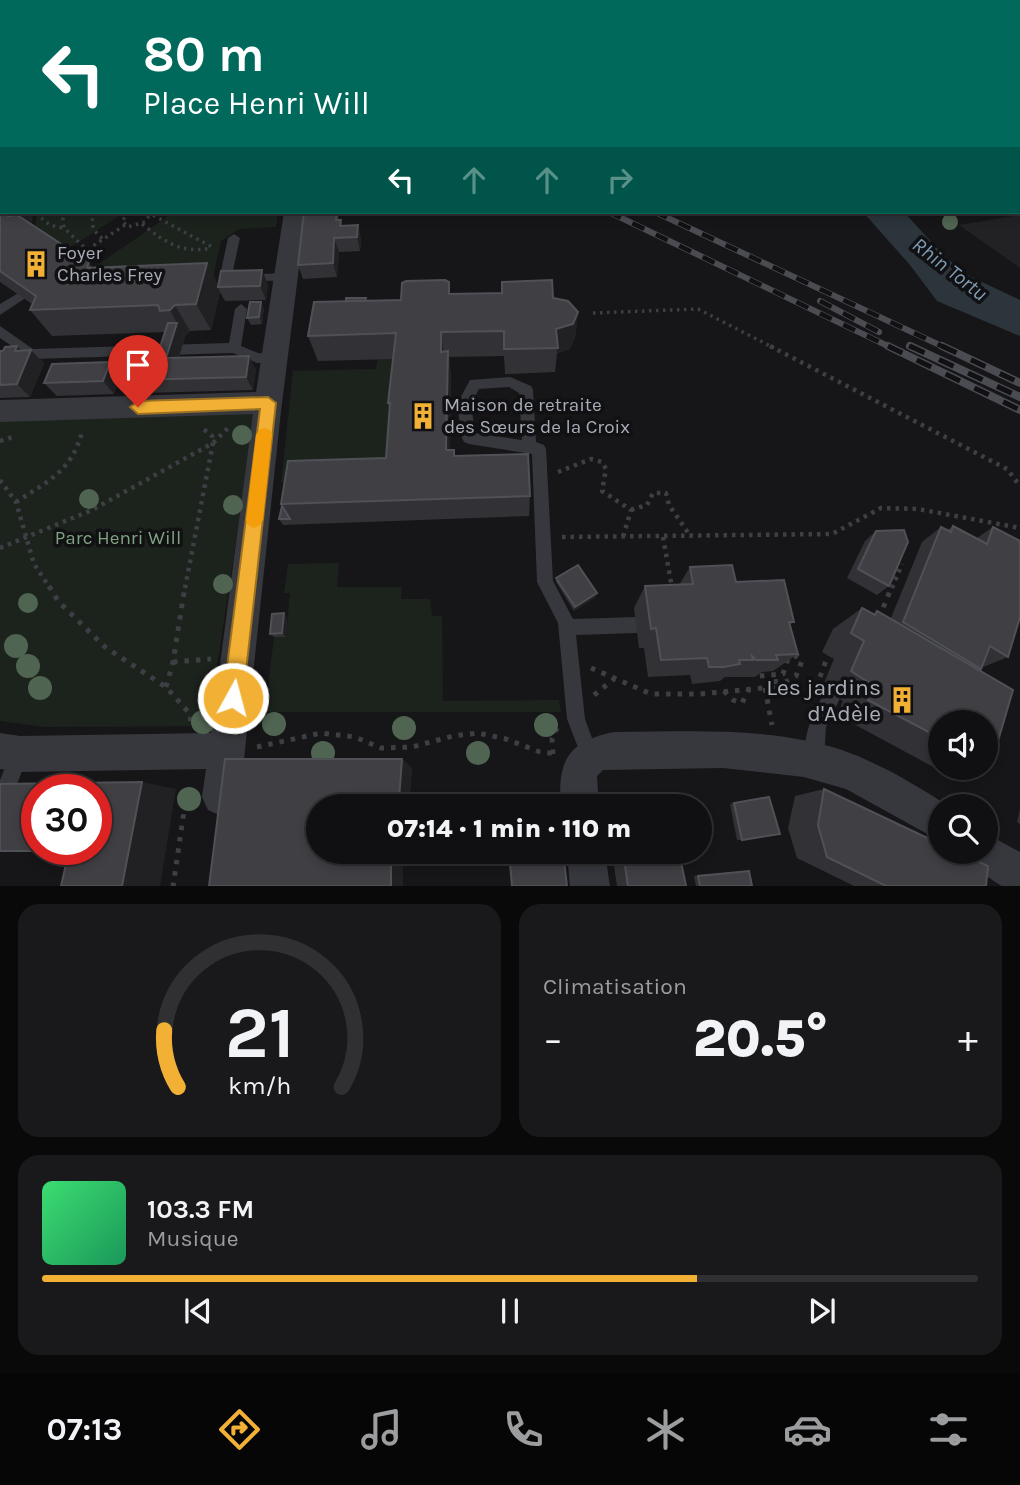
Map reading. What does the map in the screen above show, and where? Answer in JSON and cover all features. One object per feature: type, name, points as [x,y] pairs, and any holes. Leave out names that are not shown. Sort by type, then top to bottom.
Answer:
[{"type":"street","points":[[217,832],[209,746],[268,403],[295,214]]},
{"type":"street","points":[[0,411],[268,403]]},
{"type":"street","points":[[10,752],[209,746]]},
{"type":"street","points":[[579,794],[577,780],[582,764],[590,757],[614,750],[774,752],[831,765],[903,798],[928,814]]},
{"type":"street","points":[[998,861],[1020,875]]},
{"type":"street","points":[[587,864],[590,886]]},
{"type":"lane","points":[[233,245],[225,280],[285,277]]},
{"type":"lane","points":[[0,310],[20,296]]},
{"type":"lane","points":[[234,348],[241,309]]},
{"type":"lane","points":[[0,331],[32,354],[234,348],[257,358],[274,358]]},
{"type":"lane","points":[[529,447],[526,390],[510,382],[475,384],[464,404],[469,438],[539,449],[545,582],[566,627],[576,719],[590,757]]},
{"type":"lane","points":[[566,627],[636,625]]},
{"type":"lane","points":[[815,762],[817,726],[832,694]]},
{"type":"lane","points":[[0,804],[10,752]]},
{"type":"path","points":[[39,214],[50,225],[64,229],[88,250]]},
{"type":"path","points":[[64,229],[61,218],[65,214]]},
{"type":"path","points":[[95,214],[92,224],[94,233],[103,239]]},
{"type":"path","points":[[120,214],[124,216]]},
{"type":"path","points":[[125,225],[122,221],[126,214]]},
{"type":"path","points":[[82,267],[72,260],[125,225],[142,224],[148,219],[147,214]]},
{"type":"path","points":[[151,214],[212,248]]},
{"type":"path","points":[[142,224],[179,250],[189,253],[233,245]]},
{"type":"path","points":[[593,313],[698,309],[1007,469],[1020,486]]},
{"type":"path","points":[[16,502],[64,471],[76,455],[82,431]]},
{"type":"path","points":[[0,548],[92,510],[214,443],[166,687]]},
{"type":"path","points":[[541,479],[591,459],[602,462],[606,470],[601,491],[631,510],[647,505],[653,493],[666,494],[668,504],[684,523],[691,537]]},
{"type":"path","points":[[0,480],[16,502],[34,564],[58,601],[106,648],[166,687],[191,715],[209,746],[244,750],[321,733],[355,737],[380,748],[412,747],[453,736],[478,733],[506,739],[540,752],[590,757]]},
{"type":"path","points":[[543,537],[832,534],[881,508],[918,509],[1020,528]]},
{"type":"path","points":[[623,537],[631,510]]},
{"type":"path","points":[[663,537],[672,589]]},
{"type":"path","points":[[876,624],[902,564]]},
{"type":"path","points":[[584,677],[583,666],[650,694],[673,696],[773,687],[771,682],[792,681],[797,678],[802,661],[797,656],[788,658],[783,674],[760,676],[758,672]]},
{"type":"path","points":[[173,662],[221,659]]},
{"type":"path","points":[[586,688],[587,699]]},
{"type":"path","points":[[724,691],[733,700],[742,703],[749,688]]},
{"type":"path","points":[[765,688],[772,726]]},
{"type":"path","points":[[173,886],[188,785]]},
{"type":"shaded area","points":[[1020,215],[1020,268],[959,225]]},
{"type":"green space","points":[[37,214],[122,214],[58,255],[33,242]]},
{"type":"green space","points":[[162,214],[278,214],[276,227],[239,229],[221,241],[211,286],[86,273],[167,217]]},
{"type":"green space","points":[[401,358],[393,480],[281,483],[293,371],[376,369],[378,359]]},
{"type":"green space","name":"Parc Henri Will","points":[[256,409],[208,726],[45,727],[0,721],[0,417]]},
{"type":"green space","points":[[339,563],[337,587],[402,587],[401,599],[430,599],[432,616],[442,616],[443,701],[559,700],[561,712],[265,712],[274,637],[286,636],[290,593],[284,593],[288,564]]},
{"type":"water","name":"Rhin Tortu","points":[[865,214],[906,214],[945,257],[969,276],[1020,300],[1020,336],[937,301],[910,265]]},
{"type":"building","points":[[0,214],[17,215],[89,262],[87,268],[207,263],[196,304],[175,305],[170,310],[160,311],[158,305],[30,310],[36,296],[0,271]]},
{"type":"building","points":[[304,214],[337,214],[336,220],[341,220],[340,226],[358,225],[357,237],[334,238],[333,263],[298,265]]},
{"type":"building","points":[[262,270],[260,286],[218,287],[221,271]]},
{"type":"building","points":[[552,280],[553,298],[568,301],[578,312],[573,324],[556,329],[558,348],[504,349],[504,331],[441,332],[441,352],[448,351],[446,450],[454,450],[454,456],[528,454],[530,496],[281,504],[288,461],[386,458],[388,403],[396,333],[308,336],[314,302],[401,300],[402,283],[406,281],[449,282],[449,294],[502,293],[502,282]]},
{"type":"building","points":[[346,298],[366,298],[365,301],[346,301]]},
{"type":"building","points":[[250,302],[261,302],[259,317],[247,318]]},
{"type":"building","points":[[168,323],[177,323],[166,358],[249,356],[246,377],[133,380],[140,359],[156,359]]},
{"type":"building","points":[[17,346],[15,351],[31,350],[17,384],[0,385],[0,351],[5,347]]},
{"type":"building","points":[[110,362],[103,381],[44,383],[52,364]]},
{"type":"building","points":[[282,506],[290,519],[279,519]]},
{"type":"building","points":[[953,526],[987,544],[993,527],[1020,541],[1020,617],[1008,657],[990,646],[981,669],[903,622],[941,527],[951,532]]},
{"type":"building","points":[[904,530],[908,542],[889,586],[858,569],[876,531]]},
{"type":"building","points":[[578,565],[597,593],[575,607],[556,578]]},
{"type":"building","points":[[732,565],[736,582],[784,580],[794,622],[789,622],[798,654],[776,655],[778,660],[756,660],[752,656],[753,660],[739,660],[740,664],[724,667],[709,667],[707,658],[661,660],[656,628],[651,629],[645,586],[693,584],[690,567]]},
{"type":"building","points":[[862,608],[875,615],[877,611],[1013,690],[998,741],[998,710],[928,710],[928,732],[868,700],[874,686],[851,671],[864,641],[851,633]]},
{"type":"building","points":[[284,613],[282,633],[270,634],[272,614]]},
{"type":"building","points":[[225,759],[402,759],[399,794],[306,794],[306,864],[391,864],[391,886],[209,886]]},
{"type":"building","points":[[112,782],[142,782],[122,886],[61,886],[66,865],[112,865]]},
{"type":"building","points":[[0,784],[21,784],[21,851],[0,851]]},
{"type":"building","points":[[824,789],[928,838],[928,864],[988,866],[986,886],[886,886],[827,857],[818,825]]},
{"type":"building","points":[[769,797],[780,834],[742,840],[734,803]]},
{"type":"building","points":[[510,864],[564,864],[567,886],[512,886]]},
{"type":"building","points":[[625,864],[681,864],[686,886],[628,886]]},
{"type":"building","points":[[749,871],[752,886],[700,886],[698,876]]},
{"type":"railway","points":[[613,214],[892,348]]},
{"type":"railway","points":[[659,214],[946,348]]},
{"type":"railway","points":[[820,301],[879,332]]},
{"type":"railway","points":[[888,346],[1020,410]]},
{"type":"railway","points":[[909,346],[914,348]]},
{"type":"railway","points":[[910,346],[1020,397]]},
{"type":"railway","points":[[942,346],[1020,383]]},
{"type":"slow traffic","points":[[254,520],[264,435]]},
{"type":"place","name":"Foyer Charles Frey","points":[[36,264]]},
{"type":"place","name":"Maison de retraite des Sœurs de la Croix","points":[[423,416]]},
{"type":"place","name":"Les jardins d'Adèle","points":[[902,700]]},
{"type":"route","points":[[138,407],[268,403],[233,698]]}]
